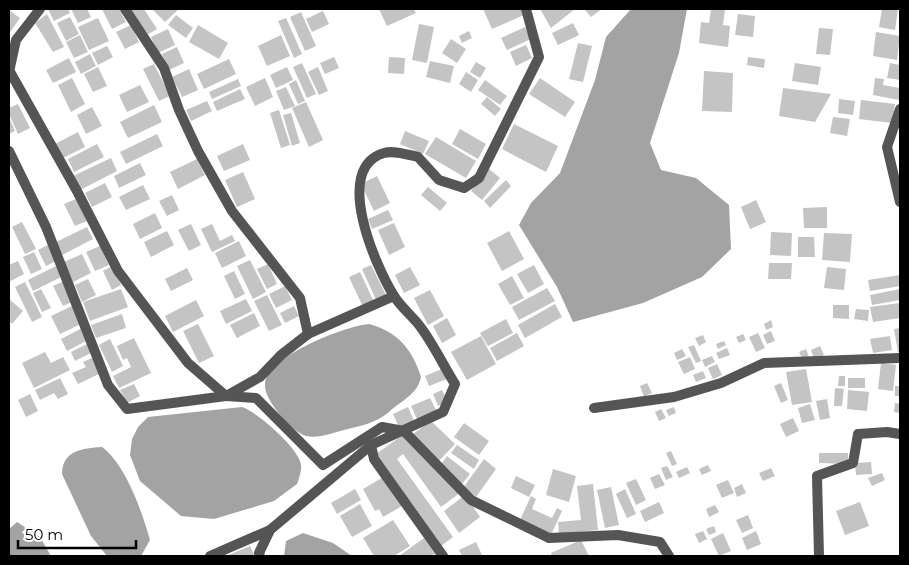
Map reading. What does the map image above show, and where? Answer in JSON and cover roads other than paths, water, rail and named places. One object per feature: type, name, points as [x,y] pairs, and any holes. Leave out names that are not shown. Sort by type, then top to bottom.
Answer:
[{"type":"street","points":[[40,9],[16,40],[9,71],[78,191],[118,270],[188,363],[226,396]]},
{"type":"street","points":[[125,9],[164,68],[179,110],[198,151],[232,211],[300,298],[308,334]]},
{"type":"street","points":[[210,556],[270,530],[370,446],[444,412],[454,384],[420,327],[394,296],[366,232],[360,198],[360,180],[364,166],[384,153],[418,157],[439,180],[464,188],[479,178],[539,58],[526,9]]},
{"type":"street","points":[[900,109],[887,147],[900,202]]},
{"type":"street","points":[[9,151],[46,227],[108,385],[127,409],[226,396],[256,398],[323,465],[382,427],[404,431],[471,500],[549,538],[618,534],[660,542],[669,556]]},
{"type":"street","points":[[226,396],[260,377],[281,355],[308,334],[394,296]]},
{"type":"street","points":[[594,408],[674,397],[721,383],[764,363],[900,358]]},
{"type":"street","points":[[819,556],[817,476],[853,463],[858,434],[887,432],[900,434]]},
{"type":"street","points":[[370,446],[374,459],[443,556]]},
{"type":"street","points":[[260,556],[259,553],[270,530]]}]
